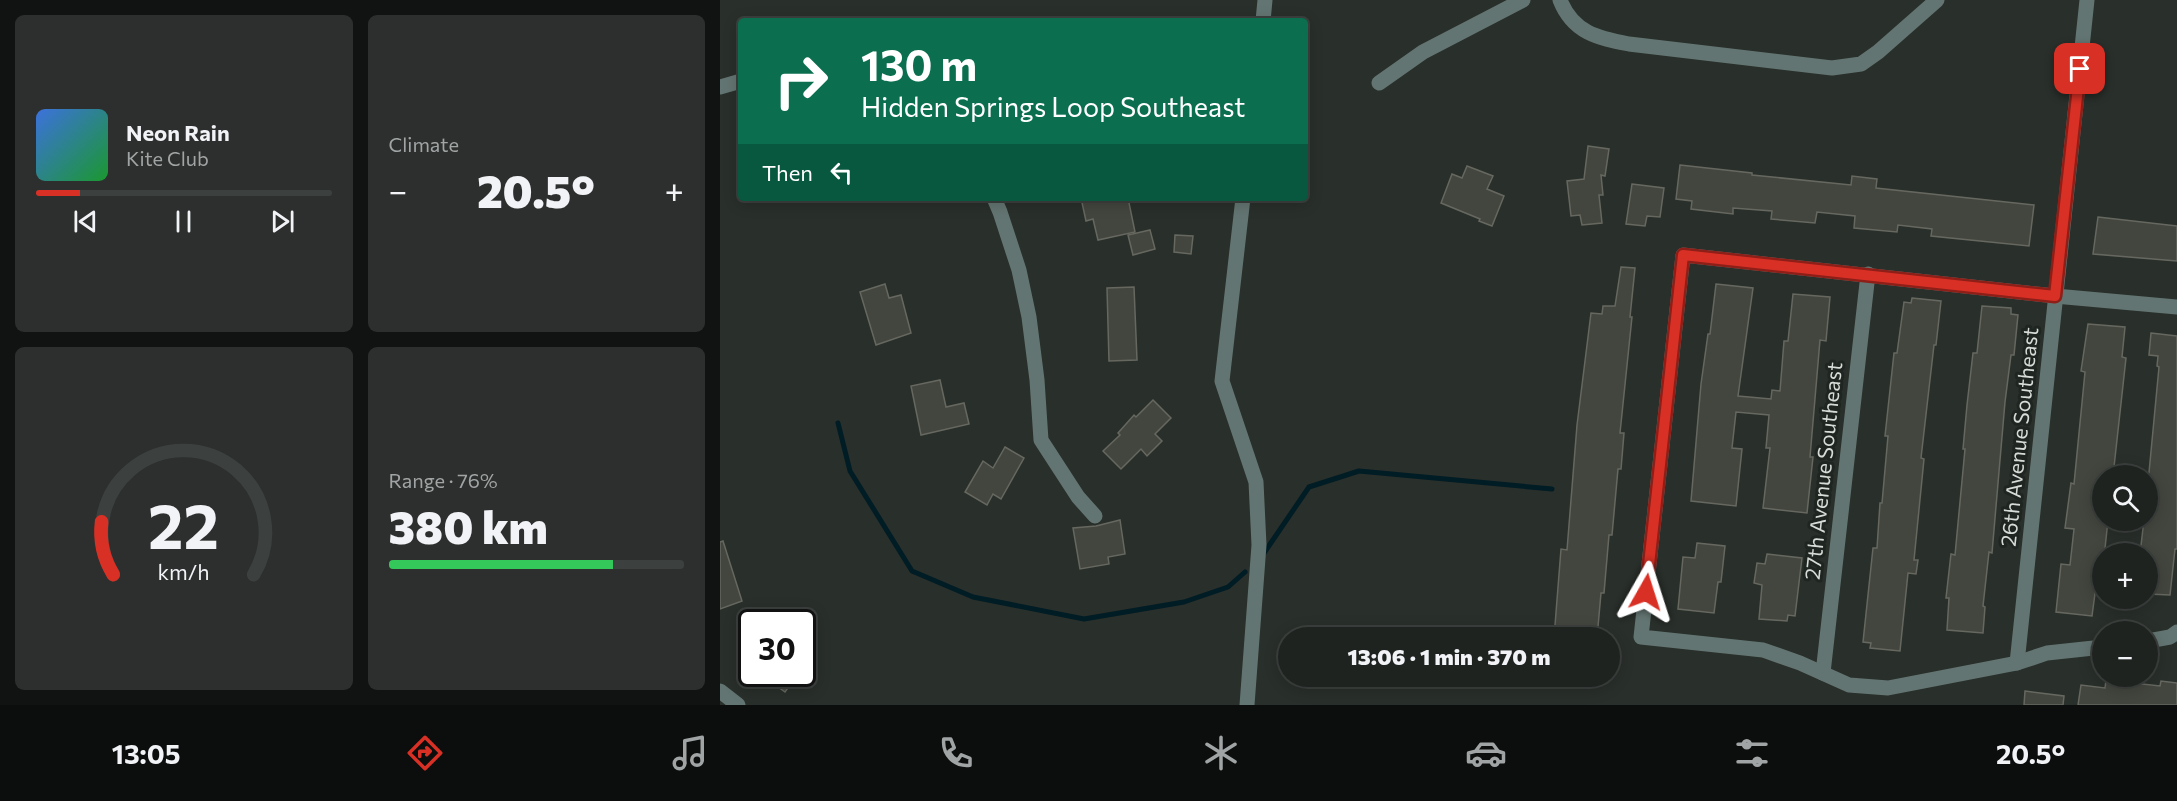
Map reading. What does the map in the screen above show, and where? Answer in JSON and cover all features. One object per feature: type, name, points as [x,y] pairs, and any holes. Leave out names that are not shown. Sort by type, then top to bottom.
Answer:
[{"type":"street","points":[[1263,18],[1265,0]]},
{"type":"street","points":[[1379,83],[1423,52],[1523,0]]},
{"type":"street","points":[[1560,0],[1571,19],[1581,29],[1599,39],[1832,68],[1861,64],[1937,0]]},
{"type":"street","name":"26th Avenue Southeast","points":[[2017,663],[2087,0]]},
{"type":"street","points":[[720,87],[738,82]]},
{"type":"street","points":[[995,201],[1019,270],[1029,317],[1037,380],[1041,440],[1078,497],[1095,516]]},
{"type":"street","points":[[1243,201],[1222,381],[1256,482],[1259,545],[1247,705]]},
{"type":"street","points":[[2092,648],[2047,653],[2017,663],[1888,688],[1849,685],[1800,663],[1763,650],[1641,638],[1683,255],[2055,296],[2177,307]]},
{"type":"street","name":"27th Avenue Southeast","points":[[1823,674],[1868,274]]},
{"type":"street","points":[[2158,639],[2170,637],[2177,632]]},
{"type":"street","points":[[720,691],[738,705]]},
{"type":"building","points":[[1588,146],[1609,149],[1605,176],[1601,175],[1603,195],[1599,195],[1602,223],[1582,225],[1580,215],[1571,216],[1567,181],[1584,179]]},
{"type":"building","points":[[1680,165],[1851,185],[1852,176],[1877,179],[1876,188],[2034,205],[2029,246],[1931,236],[1932,229],[1898,225],[1897,232],[1854,228],[1855,216],[1817,212],[1815,223],[1771,219],[1772,211],[1733,208],[1733,214],[1691,209],[1692,201],[1676,199]]},
{"type":"building","points":[[1467,166],[1493,176],[1487,189],[1504,196],[1492,226],[1441,203],[1452,174],[1462,178]]},
{"type":"building","points":[[1632,184],[1664,188],[1660,217],[1647,216],[1645,226],[1626,224]]},
{"type":"building","points":[[1082,201],[1129,201],[1135,232],[1098,240],[1093,219],[1086,221]]},
{"type":"building","points":[[2098,217],[2177,226],[2177,261],[2093,254]]},
{"type":"building","points":[[1150,230],[1155,249],[1133,255],[1128,235]]},
{"type":"building","points":[[1175,235],[1193,236],[1191,254],[1174,252]]},
{"type":"building","points":[[1621,267],[1635,268],[1620,433],[1624,433],[1621,469],[1618,469],[1612,535],[1609,535],[1604,593],[1601,593],[1598,627],[1555,627],[1561,549],[1567,550],[1577,425],[1591,313],[1602,314],[1603,306],[1615,306]]},
{"type":"building","points":[[885,284],[889,298],[901,295],[911,333],[876,345],[860,292]]},
{"type":"building","points":[[1716,284],[1753,288],[1738,396],[1771,399],[1772,390],[1780,391],[1784,341],[1788,341],[1793,294],[1830,297],[1826,341],[1820,340],[1807,513],[1763,508],[1770,448],[1766,448],[1769,415],[1736,412],[1732,448],[1742,449],[1736,506],[1691,501],[1701,384]]},
{"type":"building","points":[[1134,287],[1137,360],[1109,361],[1107,288]]},
{"type":"building","points":[[1912,298],[1941,301],[1921,458],[1924,459],[1914,560],[1918,560],[1916,574],[1908,573],[1900,651],[1870,648],[1871,643],[1863,642],[1873,548],[1877,548],[1880,503],[1882,503],[1888,436],[1885,436],[1894,353],[1897,353],[1904,302],[1911,303]]},
{"type":"building","points":[[1982,306],[2011,308],[2011,314],[2018,315],[2014,355],[2011,355],[2005,402],[1992,553],[1989,552],[1983,606],[1985,607],[1983,633],[1947,630],[1949,598],[1946,598],[1951,554],[1955,555],[1967,405],[1973,353],[1977,353]]},
{"type":"building","points":[[2088,324],[2125,327],[2122,357],[2126,358],[2114,465],[2092,465],[2092,531],[2107,531],[2106,543],[2092,543],[2092,616],[2056,612],[2061,564],[2070,565],[2074,529],[2065,528],[2071,483],[2074,484],[2085,372],[2081,371]]},
{"type":"building","points":[[2151,333],[2177,336],[2177,549],[2175,549],[2170,595],[2158,594],[2158,543],[2141,543],[2143,531],[2158,531],[2158,465],[2150,465],[2159,367],[2157,366],[2158,356],[2149,355]]},
{"type":"building","points":[[940,380],[946,407],[964,403],[969,424],[921,435],[911,386]]},
{"type":"building","points":[[1153,400],[1171,418],[1155,434],[1162,441],[1147,456],[1141,449],[1121,469],[1103,451],[1120,435],[1118,433],[1134,415],[1136,417]]},
{"type":"building","points":[[1005,447],[1024,458],[1001,499],[993,494],[987,505],[965,492],[983,461],[993,468]]},
{"type":"building","points":[[1120,520],[1125,554],[1108,557],[1109,564],[1080,569],[1073,528],[1096,526]]},
{"type":"building","points":[[723,541],[742,601],[720,609],[720,542]]},
{"type":"building","points":[[1697,543],[1725,546],[1721,582],[1718,582],[1714,613],[1678,609],[1683,557],[1695,558]]},
{"type":"building","points":[[1767,554],[1802,558],[1795,616],[1788,615],[1787,621],[1759,619],[1762,585],[1754,583],[1757,563],[1765,564]]},
{"type":"building","points":[[2161,681],[2177,683],[2177,705],[2078,705],[2081,685],[2105,688],[2158,687]]},
{"type":"building","points":[[778,687],[789,687],[785,692]]},
{"type":"building","points":[[2025,691],[2064,696],[2063,705],[2024,705]]},
{"type":"waterway","points":[[838,423],[850,471],[912,571],[973,597],[1084,619],[1184,602],[1228,587],[1245,572]]},
{"type":"waterway","points":[[1264,553],[1309,487],[1359,471],[1552,489]]},
{"type":"route","points":[[1646,592],[1683,255],[2055,296],[2080,69]]}]
